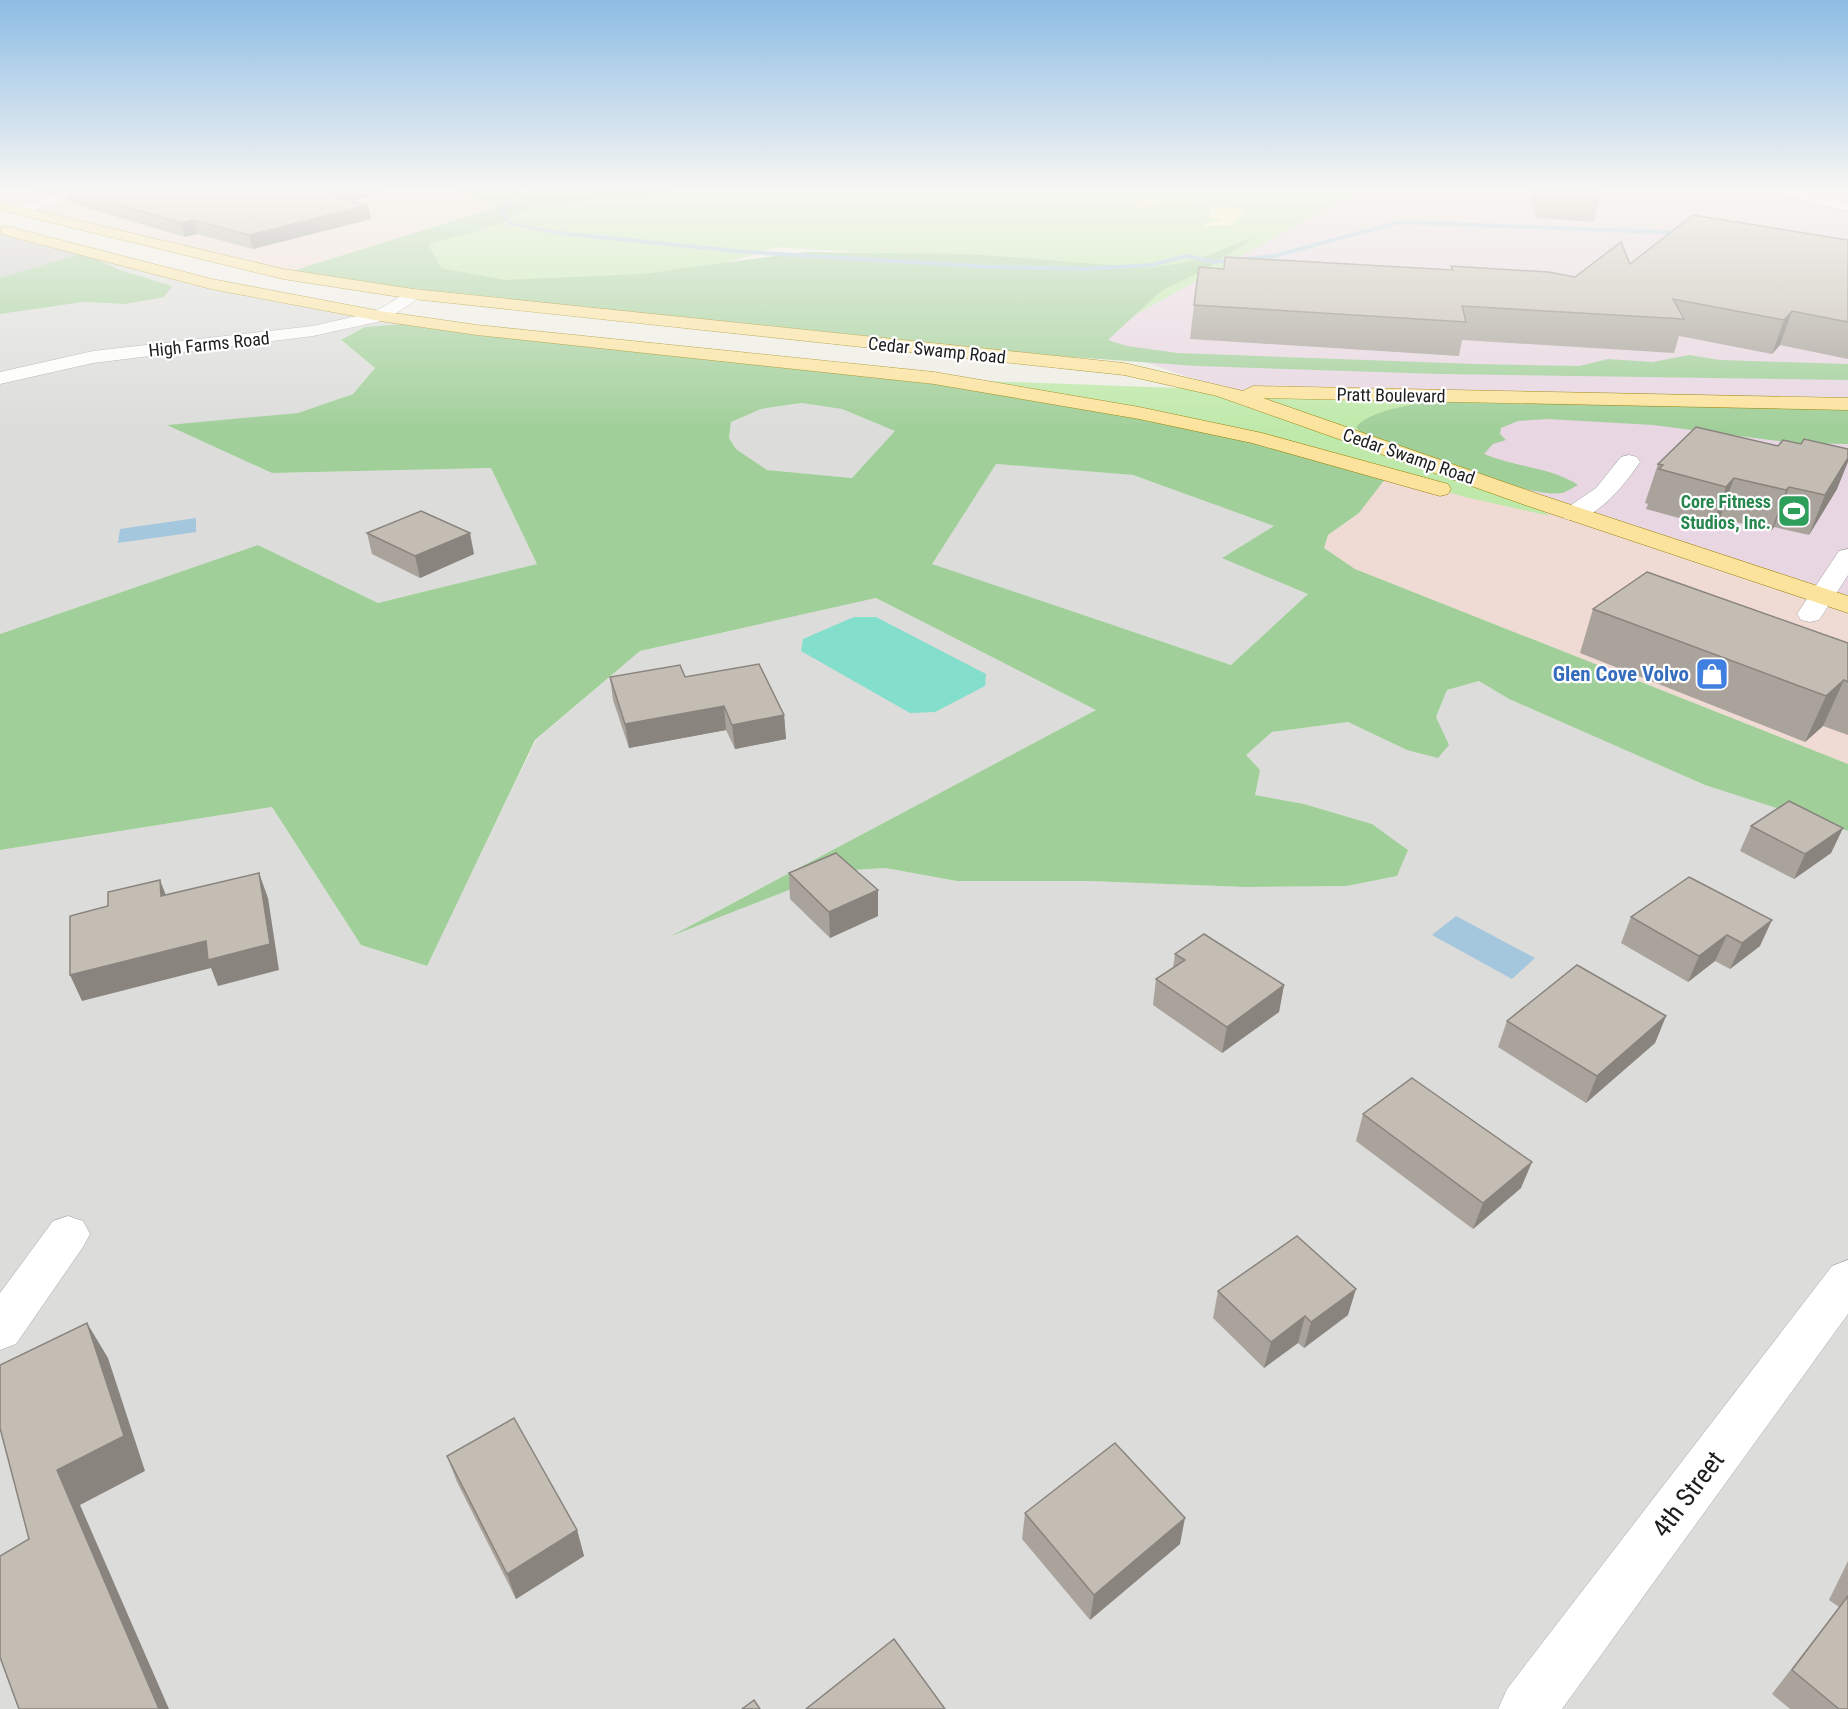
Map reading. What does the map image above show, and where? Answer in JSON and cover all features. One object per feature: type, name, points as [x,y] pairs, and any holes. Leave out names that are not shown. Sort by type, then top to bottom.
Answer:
[{"type":"main road","name":"Cedar Swamp Road","points":[[159,271],[211,284],[380,316],[619,346],[934,378],[1139,413],[1255,437],[1570,522],[1816,605],[1848,605]]},
{"type":"main road","name":"Cedar Swamp Road","points":[[269,271],[412,294],[1124,369]]},
{"type":"main road","points":[[619,346],[720,349],[870,363],[907,359],[924,349]]},
{"type":"main road","name":"Pratt Boulevard","points":[[1124,369],[1234,379],[1848,404]]},
{"type":"main road","name":"Pratt Boulevard","points":[[934,378],[1102,386],[1234,379],[1848,388]]},
{"type":"main road","name":"Cedar Swamp Road","points":[[1234,379],[1589,530],[1753,584],[1778,582],[1848,628]]},
{"type":"street","name":"High Farms Road","points":[[0,378],[93,357],[277,337],[380,316],[412,294]]},
{"type":"street","points":[[1570,522],[1604,493],[1629,462]]},
{"type":"street","points":[[1816,605],[1848,556]]},
{"type":"street","points":[[0,1330],[68,1234]]},
{"type":"street","name":"4th Street","points":[[1527,1709],[1848,1279]]},
{"type":"shaded area","points":[[0,271],[24,271],[0,278]]},
{"type":"shaded area","points":[[0,271],[24,271],[0,278]]},
{"type":"shaded area","points":[[122,271],[159,271],[404,324],[341,341],[375,368],[353,394],[298,413],[168,425],[272,473],[491,468],[537,564],[378,603],[258,545],[0,634],[0,314],[84,302],[124,304],[172,287]]},
{"type":"shaded area","points":[[269,271],[293,271],[283,274]]},
{"type":"shaded area","points":[[1214,271],[1848,271],[1848,598],[1085,342]]},
{"type":"shaded area","points":[[801,403],[842,409],[896,431],[852,478],[767,470],[736,449],[729,438],[731,422],[761,409]]},
{"type":"shaded area","points":[[1848,444],[1848,764],[1355,569],[1324,548],[1328,535],[1359,513],[1389,474],[1548,515],[1495,480]]},
{"type":"shaded area","points":[[996,464],[1133,475],[1275,526],[1223,557],[1309,593],[1231,665],[931,564]]},
{"type":"shaded area","points":[[196,518],[196,532],[118,543],[120,529]]},
{"type":"shaded area","points":[[876,598],[1096,710],[678,932],[838,871],[885,868],[957,881],[1088,881],[1245,887],[1347,886],[1397,876],[1408,850],[1372,824],[1304,804],[1255,795],[1246,755],[1272,732],[1348,722],[1407,750],[1448,745],[1436,717],[1447,690],[1479,681],[1509,699],[1705,785],[1848,831],[1848,1709],[0,1709],[0,850],[272,807],[361,945],[426,966],[536,740],[640,651]]},
{"type":"shaded area","points":[[854,617],[876,617],[986,674],[985,686],[935,712],[910,713],[801,651],[803,639]]},
{"type":"shaded area","points":[[1456,916],[1535,958],[1512,979],[1432,935]]},
{"type":"green space","points":[[24,271],[122,271],[172,286],[164,297],[124,304],[84,302],[0,314],[0,278]]},
{"type":"green space","points":[[293,271],[456,271],[505,280],[643,274],[667,271],[1202,271],[1161,291],[1108,340],[1127,346],[1178,353],[1476,364],[1579,366],[1608,359],[1653,362],[1689,355],[1720,360],[1848,364],[1848,380],[1439,374],[1197,366],[988,351],[378,289],[283,274]]},
{"type":"green space","points":[[330,271],[701,271],[584,307]]},
{"type":"green space","points":[[1160,271],[1215,271],[1137,314],[1164,271]]},
{"type":"green space","points":[[404,324],[931,379],[1137,413],[1389,474],[1359,513],[1328,535],[1324,548],[1355,569],[1848,764],[1848,831],[1705,785],[1509,699],[1479,681],[1447,690],[1436,717],[1449,745],[1438,758],[1407,750],[1348,722],[1272,732],[1246,755],[1260,770],[1255,795],[1304,804],[1372,824],[1408,850],[1397,876],[1347,886],[1245,887],[1088,881],[957,881],[885,868],[838,871],[671,936],[1096,710],[876,598],[640,651],[535,740],[427,966],[361,945],[272,807],[0,850],[0,634],[258,545],[378,603],[537,564],[491,468],[272,473],[167,425],[298,413],[353,394],[375,368],[341,340],[365,327]],"holes":[[[801,403],[842,409],[895,431],[852,478],[767,470],[736,449],[729,438],[731,422],[761,409]],[[996,464],[1133,475],[1274,526],[1222,558],[1308,594],[1231,665],[932,564]]]},
{"type":"green space","points":[[931,379],[1453,398],[1385,411],[1550,516],[1465,497],[1389,474]]},
{"type":"green space","points":[[1453,398],[1848,407],[1848,444],[1794,443],[1653,425],[1548,419],[1518,421],[1501,428],[1500,434],[1506,440],[1493,444],[1484,454],[1556,474],[1578,485],[1562,493],[1546,493],[1495,481],[1435,461],[1364,436],[1356,427],[1364,420],[1387,410]]},
{"type":"building","points":[[1199,271],[1528,271],[1575,277],[1583,271],[1848,271],[1848,322],[1792,311],[1784,320],[1673,299],[1684,319],[1462,306],[1466,322],[1194,305]]},
{"type":"building","points":[[1696,427],[1778,446],[1783,440],[1801,444],[1804,439],[1848,449],[1848,458],[1825,495],[1789,487],[1786,490],[1734,478],[1726,487],[1659,469],[1663,465],[1658,464]]},
{"type":"building","points":[[421,511],[470,533],[415,556],[367,533]]},
{"type":"building","points":[[1647,572],[1848,643],[1848,682],[1844,680],[1826,696],[1593,609]]},
{"type":"building","points":[[759,664],[784,715],[732,725],[724,706],[625,724],[610,677],[680,665],[685,677]]},
{"type":"building","points":[[1789,801],[1843,828],[1805,854],[1751,826]]},
{"type":"building","points":[[836,853],[878,890],[829,912],[789,873]]},
{"type":"building","points":[[259,873],[270,944],[208,960],[206,941],[70,975],[70,916],[108,906],[108,892],[160,880],[161,896]]},
{"type":"building","points":[[1689,877],[1772,920],[1742,943],[1727,935],[1699,956],[1631,917]]},
{"type":"building","points":[[1204,934],[1284,985],[1227,1027],[1156,979],[1185,960],[1175,954]]},
{"type":"building","points":[[1577,965],[1666,1016],[1597,1076],[1507,1021]]},
{"type":"building","points":[[1412,1078],[1532,1162],[1483,1203],[1363,1114]]},
{"type":"building","points":[[1297,1236],[1356,1289],[1311,1322],[1305,1316],[1271,1342],[1218,1291]]},
{"type":"building","points":[[87,1323],[124,1436],[57,1470],[159,1709],[19,1709],[0,1657],[0,1556],[29,1539],[0,1428],[0,1365]]},
{"type":"building","points":[[514,1418],[577,1530],[507,1574],[447,1456]]},
{"type":"building","points":[[1115,1443],[1185,1518],[1094,1595],[1025,1513]]},
{"type":"building","points":[[1848,1596],[1848,1709],[1839,1709],[1792,1670]]},
{"type":"building","points":[[894,1639],[945,1709],[806,1709]]},
{"type":"building","points":[[754,1700],[760,1709],[742,1709]]},
{"type":"place","name":"Core Fitness Studios, Inc.","points":[[1794,511]]},
{"type":"place","name":"Glen Cove Volvo","points":[[1712,674]]}]
